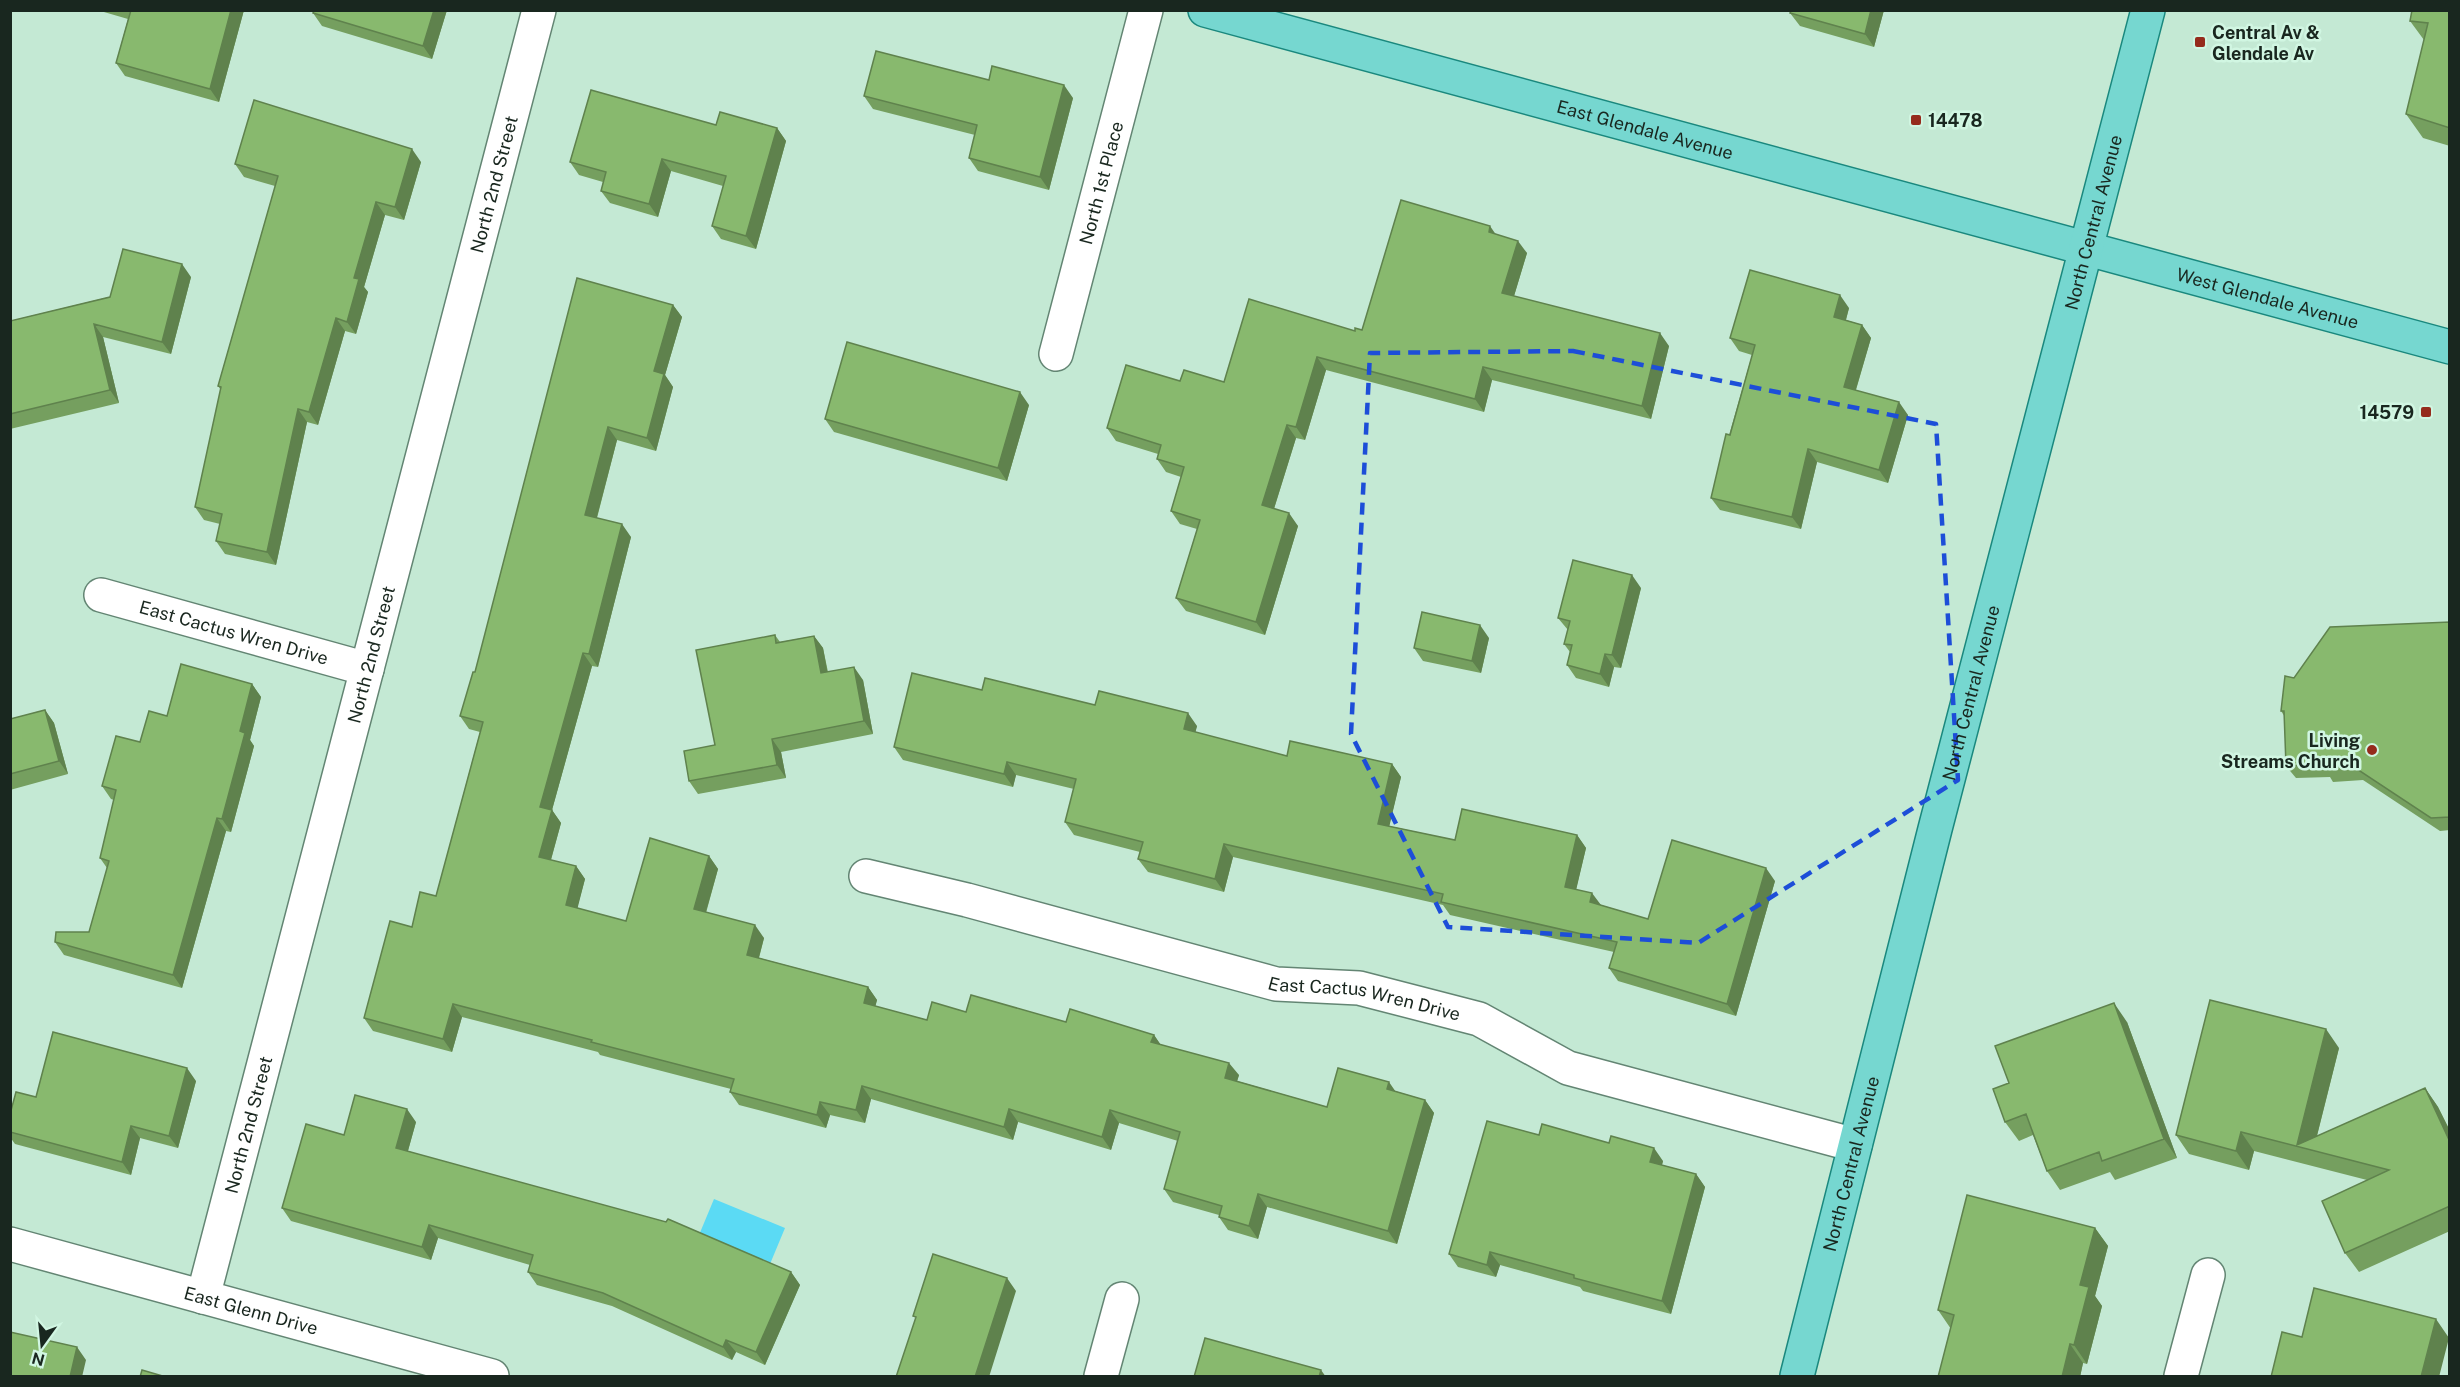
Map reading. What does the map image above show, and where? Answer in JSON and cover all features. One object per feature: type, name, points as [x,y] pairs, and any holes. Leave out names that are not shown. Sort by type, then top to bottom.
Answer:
[{"type":"main road","name":"East Glendale Avenue","points":[[1205,10],[2085,248]]},
{"type":"main road","name":"North Central Avenue","points":[[1797,1377],[2085,248],[2148,10]]},
{"type":"main road","name":"West Glendale Avenue","points":[[2085,248],[2450,347]]},
{"type":"street","name":"North 2nd Street","points":[[203,1297],[539,10]]},
{"type":"street","name":"North 1st Place","points":[[1056,354],[1146,10]]},
{"type":"street","name":"East Cactus Wren Drive","points":[[101,595],[367,669]]},
{"type":"street","name":"East Cactus Wren Drive","points":[[866,876],[967,900],[1276,984],[1359,988],[1479,1019],[1568,1068],[1855,1145]]},
{"type":"street","name":"East Glenn Drive","points":[[10,1244],[203,1297],[424,1368],[492,1377]]},
{"type":"street","points":[[2181,1377],[2208,1275]]},
{"type":"street","points":[[1101,1377],[1122,1299]]},
{"type":"highlighted area","points":[[1573,351],[1936,424],[1958,780],[1698,943],[1448,927],[1351,734],[1370,353]]},
{"type":"water","points":[[714,1199],[785,1228],[770,1264],[699,1235]]},
{"type":"building","points":[[131,10],[231,10],[210,89],[116,63]]},
{"type":"building","points":[[314,10],[434,10],[423,46],[313,13]]},
{"type":"building","points":[[1791,10],[1871,10],[1865,34],[1790,13]]},
{"type":"building","points":[[2412,10],[2450,10],[2450,128],[2406,114],[2428,23],[2410,21]]},
{"type":"building","points":[[876,51],[989,80],[992,66],[1064,85],[1040,177],[969,158],[977,125],[864,96]]},
{"type":"building","points":[[591,90],[716,125],[720,112],[777,128],[746,236],[712,226],[726,176],[662,159],[649,204],[601,191],[606,172],[570,162]]},
{"type":"building","points":[[254,100],[412,149],[395,207],[376,202],[354,278],[359,279],[347,322],[336,318],[309,412],[298,409],[267,552],[216,541],[222,514],[195,507],[221,387],[218,386],[278,176],[235,164]]},
{"type":"building","points":[[1401,200],[1490,226],[1489,232],[1518,241],[1502,293],[1660,333],[1642,406],[1483,367],[1475,399],[1317,357],[1296,427],[1287,425],[1262,505],[1289,513],[1256,622],[1176,598],[1200,520],[1171,511],[1184,467],[1157,459],[1161,445],[1107,428],[1126,365],[1180,381],[1184,370],[1224,382],[1249,299],[1355,331],[1355,328],[1362,330]]},
{"type":"building","points":[[123,249],[182,264],[162,342],[94,324],[110,390],[10,414],[10,321],[110,297]]},
{"type":"building","points":[[1750,270],[1840,295],[1834,317],[1862,325],[1844,387],[1899,402],[1879,470],[1808,449],[1792,517],[1711,498],[1726,434],[1730,435],[1755,345],[1730,338]]},
{"type":"building","points":[[577,278],[673,305],[654,371],[664,374],[647,438],[608,427],[585,515],[622,524],[589,654],[583,653],[540,807],[552,810],[539,857],[576,866],[566,905],[626,921],[650,838],[709,856],[694,909],[755,925],[747,955],[868,987],[864,1003],[927,1020],[932,1002],[966,1012],[971,995],[1066,1022],[1070,1009],[1154,1035],[1151,1042],[1229,1063],[1225,1078],[1327,1107],[1338,1068],[1389,1082],[1387,1089],[1425,1100],[1388,1231],[1258,1194],[1249,1226],[1219,1217],[1222,1206],[1164,1189],[1180,1132],[1110,1110],[1102,1137],[1009,1109],[1004,1127],[862,1086],[856,1110],[820,1102],[817,1115],[730,1092],[734,1079],[453,1004],[443,1039],[364,1018],[390,921],[412,927],[420,892],[436,896],[483,722],[460,716],[473,672],[475,672]]},
{"type":"building","points":[[847,342],[1020,392],[998,468],[825,419]]},
{"type":"building","points":[[1573,560],[1632,575],[1612,655],[1605,654],[1600,674],[1567,665],[1572,645],[1564,644],[1570,621],[1558,618]]},
{"type":"building","points":[[1422,612],[1480,625],[1472,661],[1414,648]]},
{"type":"building","name":"Living Streams Church","points":[[2450,622],[2450,817],[2431,818],[2354,767],[2324,769],[2325,764],[2286,766],[2284,711],[2281,711],[2285,676],[2294,678],[2330,627]]},
{"type":"building","points":[[775,635],[776,643],[814,636],[821,673],[854,667],[864,721],[772,739],[777,765],[689,781],[684,751],[715,745],[696,650]]},
{"type":"building","points":[[181,664],[252,684],[240,731],[245,733],[222,819],[217,818],[173,975],[55,942],[56,932],[89,932],[109,861],[100,858],[116,790],[102,786],[116,736],[140,742],[149,711],[167,716]]},
{"type":"building","points":[[912,673],[982,690],[985,678],[1095,705],[1099,691],[1188,713],[1184,729],[1287,756],[1290,741],[1392,764],[1378,824],[1455,840],[1462,809],[1577,835],[1565,887],[1592,893],[1590,902],[1648,919],[1672,840],[1766,868],[1727,1004],[1609,968],[1617,942],[1441,902],[1443,894],[1224,844],[1215,879],[1138,859],[1143,842],[1065,822],[1076,779],[1007,762],[1004,774],[894,747]]},
{"type":"building","points":[[45,710],[59,761],[10,774],[10,719]]},
{"type":"building","points":[[2210,1000],[2326,1029],[2297,1145],[2425,1088],[2450,1142],[2450,1206],[2345,1253],[2322,1201],[2389,1170],[2241,1132],[2236,1151],[2176,1135]]},
{"type":"building","points":[[2114,1003],[2164,1139],[2102,1161],[2099,1152],[2047,1171],[2026,1114],[2005,1122],[1993,1089],[2009,1083],[1995,1046]]},
{"type":"building","points":[[53,1032],[187,1068],[169,1136],[131,1126],[122,1162],[10,1132],[10,1114],[16,1092],[36,1097]]},
{"type":"building","points":[[355,1095],[407,1109],[396,1148],[666,1222],[668,1219],[791,1272],[756,1352],[726,1340],[723,1347],[603,1293],[528,1272],[533,1255],[429,1225],[422,1247],[282,1208],[306,1124],[344,1135]]},
{"type":"building","points":[[1487,1121],[1539,1135],[1542,1124],[1609,1143],[1611,1136],[1654,1148],[1650,1162],[1696,1174],[1662,1301],[1574,1278],[1574,1275],[1490,1252],[1487,1265],[1449,1254]]},
{"type":"building","points":[[1967,1195],[2095,1228],[2080,1285],[2089,1287],[2074,1345],[2070,1344],[2062,1377],[1938,1377],[1954,1315],[1938,1310]]},
{"type":"building","points":[[933,1254],[1007,1278],[975,1377],[896,1377],[916,1317],[913,1316]]},
{"type":"building","points":[[2314,1288],[2436,1319],[2421,1377],[2271,1377],[2282,1332],[2302,1337]]},
{"type":"building","points":[[10,1332],[77,1347],[70,1377],[10,1377]]},
{"type":"building","points":[[1205,1338],[1321,1370],[1319,1377],[1194,1377]]},
{"type":"building","points":[[142,1370],[166,1377],[140,1377]]},
{"type":"place","name":"Central Av & Glendale Av","points":[[2200,42]]},
{"type":"place","name":"14478","points":[[1916,120]]},
{"type":"place","name":"14579","points":[[2426,412]]},
{"type":"place","name":"Living Streams Church","points":[[2372,750]]}]
